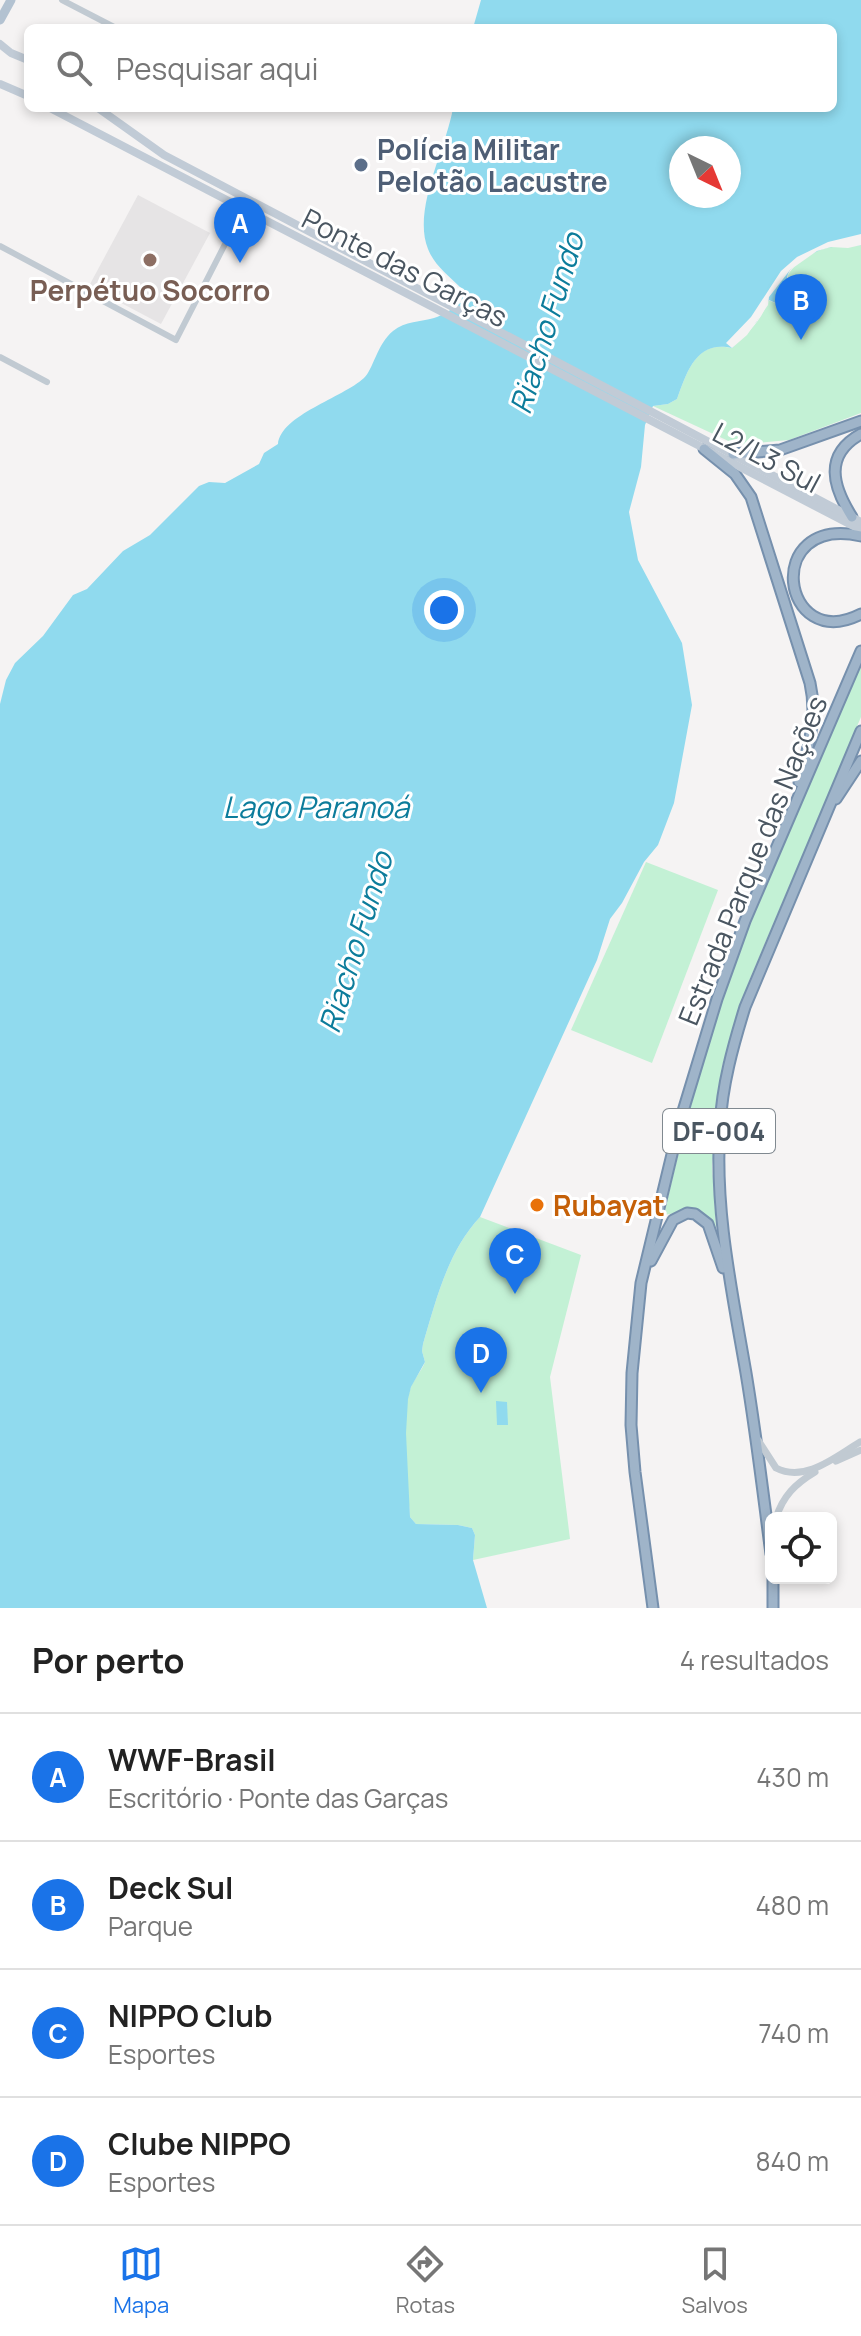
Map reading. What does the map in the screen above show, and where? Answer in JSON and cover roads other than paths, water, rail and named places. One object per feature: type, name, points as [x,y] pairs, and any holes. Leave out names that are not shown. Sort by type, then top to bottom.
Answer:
[{"type":"highway","points":[[733,454],[780,450],[861,421]]},
{"type":"highway","points":[[857,520],[838,492],[835,470],[841,451],[861,434]]},
{"type":"highway","points":[[704,449],[735,474],[751,497],[814,699],[813,730],[789,818]]},
{"type":"highway","points":[[861,536],[831,533],[817,537],[797,557],[792,574],[800,604],[817,619],[843,621],[861,614]]},
{"type":"highway","name":"Estrada Parque das Nações","points":[[653,1608],[631,1425],[641,1283],[680,1121],[703,1041],[745,921],[861,651]]},
{"type":"highway","name":"Estrada Parque das Nações","points":[[766,1512],[731,1290],[720,1193],[718,1153],[723,1090],[745,1007],[861,731]]},
{"type":"highway","points":[[826,811],[861,761]]},
{"type":"highway","points":[[641,1283],[667,1228],[673,1220],[687,1213],[702,1218],[708,1224],[731,1290]]},
{"type":"highway","points":[[773,1584],[773,1608]]},
{"type":"main road","points":[[0,20],[11,0]]},
{"type":"main road","points":[[0,44],[24,58]]},
{"type":"main road","points":[[0,84],[24,94]]},
{"type":"main road","name":"Ponte das Garças","points":[[58,112],[243,209],[424,296],[670,422]]},
{"type":"main road","name":"Ponte das Garças","points":[[104,112],[164,155],[653,422]]},
{"type":"main road","name":"L2/L3 Sul","points":[[653,422],[861,530]]},
{"type":"main road","name":"L2/L3 Sul","points":[[670,422],[857,520]]},
{"type":"street","points":[[63,0],[108,24]]},
{"type":"street","points":[[0,246],[176,340],[243,209]]},
{"type":"street","points":[[0,357],[47,382]]},
{"type":"street","points":[[756,1436],[776,1468],[795,1473],[813,1468],[860,1441],[861,1449],[799,1482],[781,1503],[778,1512]]},
{"type":"water","name":"Lago Paranoá","points":[[481,0],[861,0],[861,245],[821,250],[790,270],[788,282],[801,295],[801,309],[796,312],[769,300],[756,322],[732,348],[710,349],[695,360],[677,399],[653,406],[645,425],[641,467],[629,512],[638,560],[682,643],[692,705],[674,803],[658,845],[644,862],[610,919],[597,960],[480,1217],[451,1261],[423,1344],[425,1362],[408,1399],[406,1433],[410,1517],[416,1524],[472,1528],[475,1535],[473,1560],[487,1608],[0,1608],[0,704],[6,680],[15,663],[43,636],[73,595],[87,589],[123,551],[150,535],[199,486],[209,482],[225,483],[259,464],[264,453],[278,444],[290,424],[364,378],[393,331],[438,317],[462,302],[461,288],[434,260],[424,233],[424,216],[452,112],[837,112],[837,24],[474,24]]},
{"type":"water","points":[[496,1401],[507,1402],[508,1425],[497,1425]]},
{"type":"place","name":"Polícia Militar Pelotão Lacustre","points":[[361,165]]},
{"type":"place","name":"Perpétuo Socorro","points":[[150,260]]},
{"type":"place","name":"WWF-Brasil","points":[[240,263]]},
{"type":"place","name":"Deck Sul","points":[[801,340]]},
{"type":"place","name":"Rubayat","points":[[537,1205]]},
{"type":"place","name":"NIPPO Club","points":[[515,1294]]},
{"type":"place","name":"Clube NIPPO","points":[[481,1393]]},
{"type":"water label","name":"Riacho Fundo","points":[[546,323]]},
{"type":"water label","name":"Riacho Fundo","points":[[355,942]]}]
